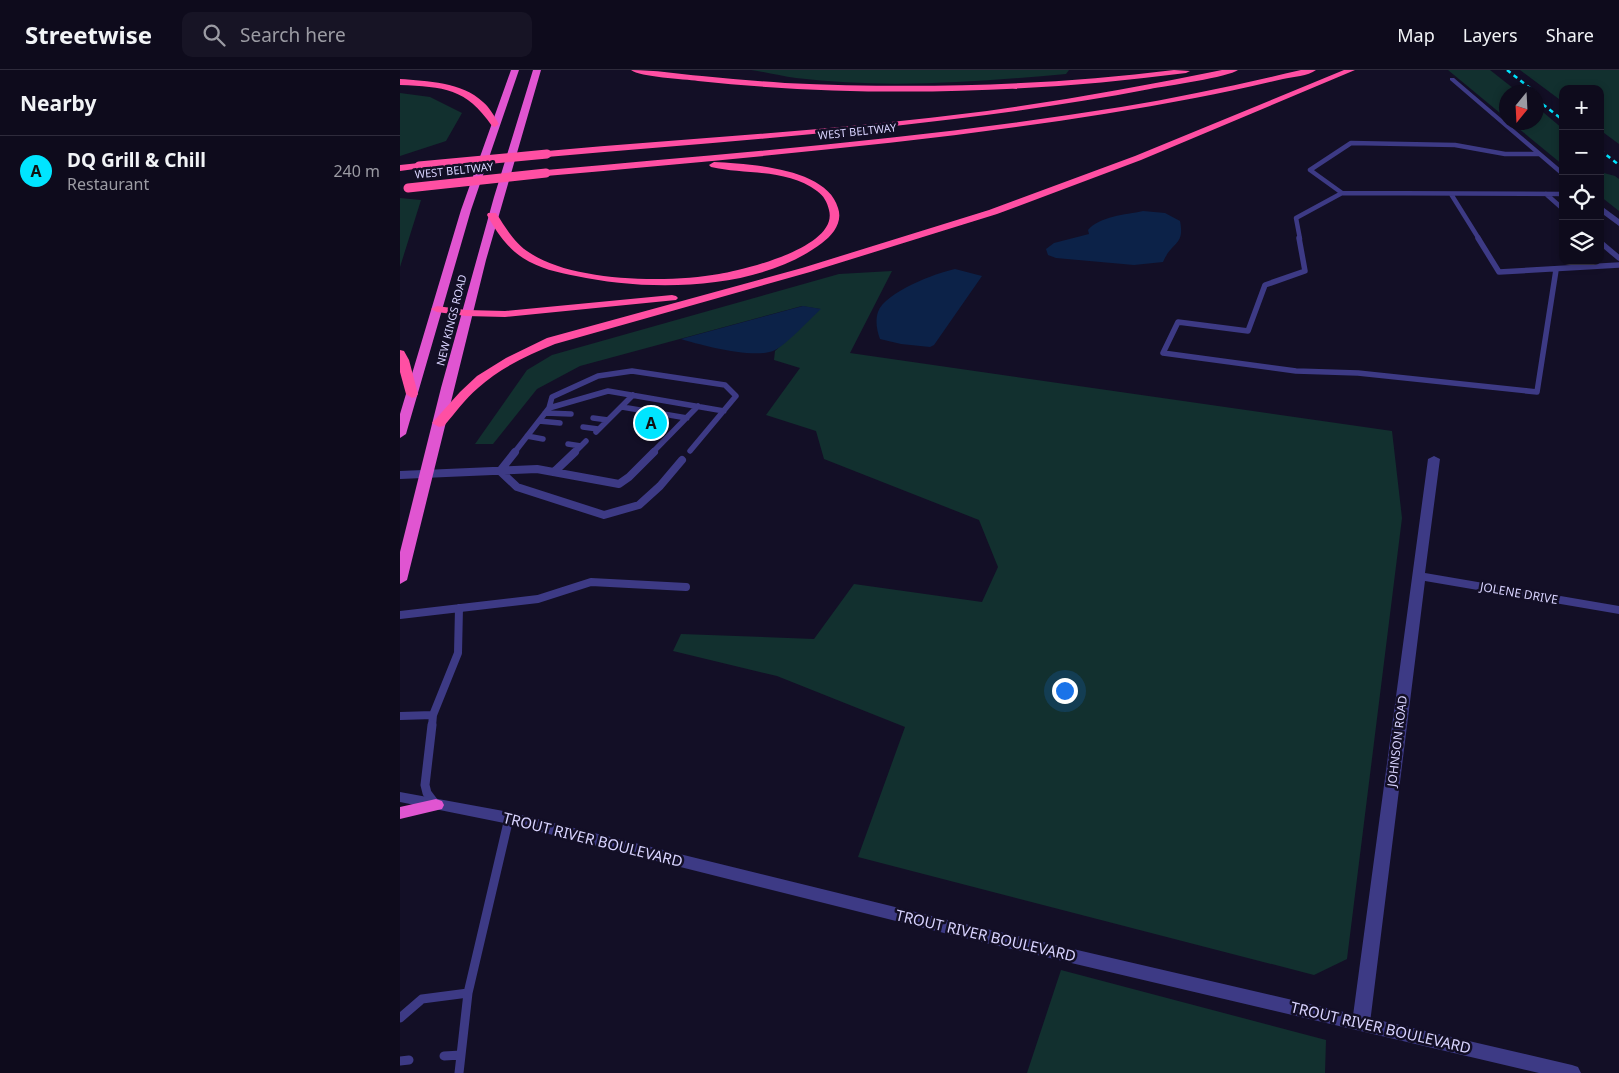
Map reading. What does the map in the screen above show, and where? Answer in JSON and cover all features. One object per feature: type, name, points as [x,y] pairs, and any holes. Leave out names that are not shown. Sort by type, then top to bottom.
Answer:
[{"type":"highway","name":"NEW KINGS ROAD","points":[[401,430],[466,210],[515,70]]},
{"type":"highway","name":"NEW KINGS ROAD","points":[[400,580],[492,215],[537,70]]},
{"type":"highway","points":[[635,70],[704,79],[796,86],[925,89],[1086,82],[1192,70]]},
{"type":"highway","name":"WEST BELTWAY","points":[[400,168],[952,118],[1076,100],[1234,70]]},
{"type":"highway","name":"WEST BELTWAY","points":[[404,188],[1025,125],[1088,116],[1221,92],[1312,70]]},
{"type":"highway","points":[[439,423],[473,386],[505,363],[528,350],[582,332],[906,240],[1040,196],[1351,70]]},
{"type":"highway","points":[[400,82],[444,87],[463,94],[479,103],[495,124]]},
{"type":"highway","points":[[492,215],[503,234],[517,249],[550,266],[600,278],[656,282],[731,276],[778,263],[803,252],[818,241],[835,220],[835,208],[828,196],[812,184],[788,175],[761,169],[726,165],[643,164]]},
{"type":"highway","points":[[437,309],[466,313],[505,314],[640,302],[727,291]]},
{"type":"highway","points":[[400,354],[412,394]]},
{"type":"highway","points":[[400,813],[436,805]]},
{"type":"street","points":[[1452,79],[1559,171]]},
{"type":"street","points":[[1604,210],[1619,223]]},
{"type":"street","name":"JOHNSON ROAD","points":[[1360,1023],[1434,459]]},
{"type":"street","name":"JOLENE DRIVE","points":[[1418,576],[1619,610]]},
{"type":"street","name":"TROUT RIVER BOULEVARD","points":[[400,797],[510,818],[952,928],[1572,1073]]},
{"type":"lane","points":[[1342,193],[1310,170],[1351,143],[1455,145],[1505,154],[1539,154]]},
{"type":"lane","points":[[1556,270],[1537,392],[1358,373],[1296,372],[1163,353],[1178,322],[1248,331],[1265,286],[1306,271],[1296,218],[1342,193],[1559,194]]},
{"type":"lane","points":[[1451,194],[1499,272],[1619,265]]},
{"type":"lane","points":[[1546,194],[1559,205]]},
{"type":"lane","points":[[1604,245],[1619,258]]},
{"type":"lane","points":[[500,471],[547,410],[552,397],[598,376],[632,371],[725,385],[736,396],[690,451]]},
{"type":"lane","points":[[547,410],[608,391],[724,411]]},
{"type":"lane","points":[[583,427],[597,431],[633,395]]},
{"type":"lane","points":[[622,406],[687,418]]},
{"type":"lane","points":[[400,475],[537,469],[619,484],[629,477],[698,406]]},
{"type":"lane","points":[[547,410],[570,414]]},
{"type":"lane","points":[[593,418],[608,420]]},
{"type":"lane","points":[[539,421],[560,423]]},
{"type":"lane","points":[[527,436],[543,439]]},
{"type":"lane","points":[[554,472],[583,444],[568,444]]},
{"type":"lane","points":[[500,471],[517,488],[604,515],[639,505],[660,486],[682,460]]},
{"type":"lane","points":[[400,616],[538,598],[591,582],[686,587]]},
{"type":"lane","points":[[436,805],[426,793],[425,785],[433,715],[458,653],[459,608]]},
{"type":"lane","points":[[400,716],[433,715]]},
{"type":"lane","points":[[459,1073],[468,993],[510,818]]},
{"type":"lane","points":[[400,1018],[422,999],[468,993]]},
{"type":"lane","points":[[444,1056],[461,1055]]},
{"type":"green space","points":[[751,70],[1069,70],[1066,74],[1032,77],[965,82],[897,84],[796,78]]},
{"type":"green space","points":[[1448,70],[1490,70],[1509,85],[1499,85],[1499,112]]},
{"type":"green space","points":[[1520,70],[1619,70],[1619,144],[1604,133],[1604,85],[1559,85],[1559,99],[1544,88],[1544,85],[1540,85]]},
{"type":"green space","points":[[400,93],[430,97],[462,113],[446,141],[400,156]]},
{"type":"green space","points":[[1544,113],[1559,126],[1559,162],[1520,130],[1544,130]]},
{"type":"green space","points":[[1604,173],[1619,179],[1619,211],[1604,199]]},
{"type":"green space","points":[[400,198],[421,200],[400,267]]},
{"type":"green space","points":[[892,271],[850,353],[1392,431],[1402,518],[1347,959],[1314,975],[858,857],[905,727],[777,676],[673,651],[681,634],[814,639],[854,584],[982,602],[998,567],[979,520],[824,459],[816,431],[766,415],[800,368],[774,360],[775,351],[820,309],[802,306],[580,366],[537,389],[493,444],[475,444],[527,370],[552,355],[839,274]]},
{"type":"green space","points":[[1061,970],[1326,1040],[1325,1073],[1027,1073]]},
{"type":"water","points":[[1143,211],[1165,213],[1180,221],[1181,235],[1163,262],[1134,265],[1056,258],[1048,255],[1046,249],[1054,243],[1089,234],[1088,230],[1099,222]]},
{"type":"water","points":[[955,269],[982,276],[934,345],[930,347],[901,344],[880,339],[877,329],[878,312],[890,297],[912,284]]},
{"type":"water","points":[[803,306],[821,309],[785,343],[767,353],[728,350],[681,339]]},
{"type":"railway","points":[[1507,70],[1526,85]]},
{"type":"railway","points":[[1544,105],[1559,117]]},
{"type":"railway","points":[[1604,153],[1619,165]]},
{"type":"place","name":"DQ Grill & Chill","points":[[651,423]]}]
